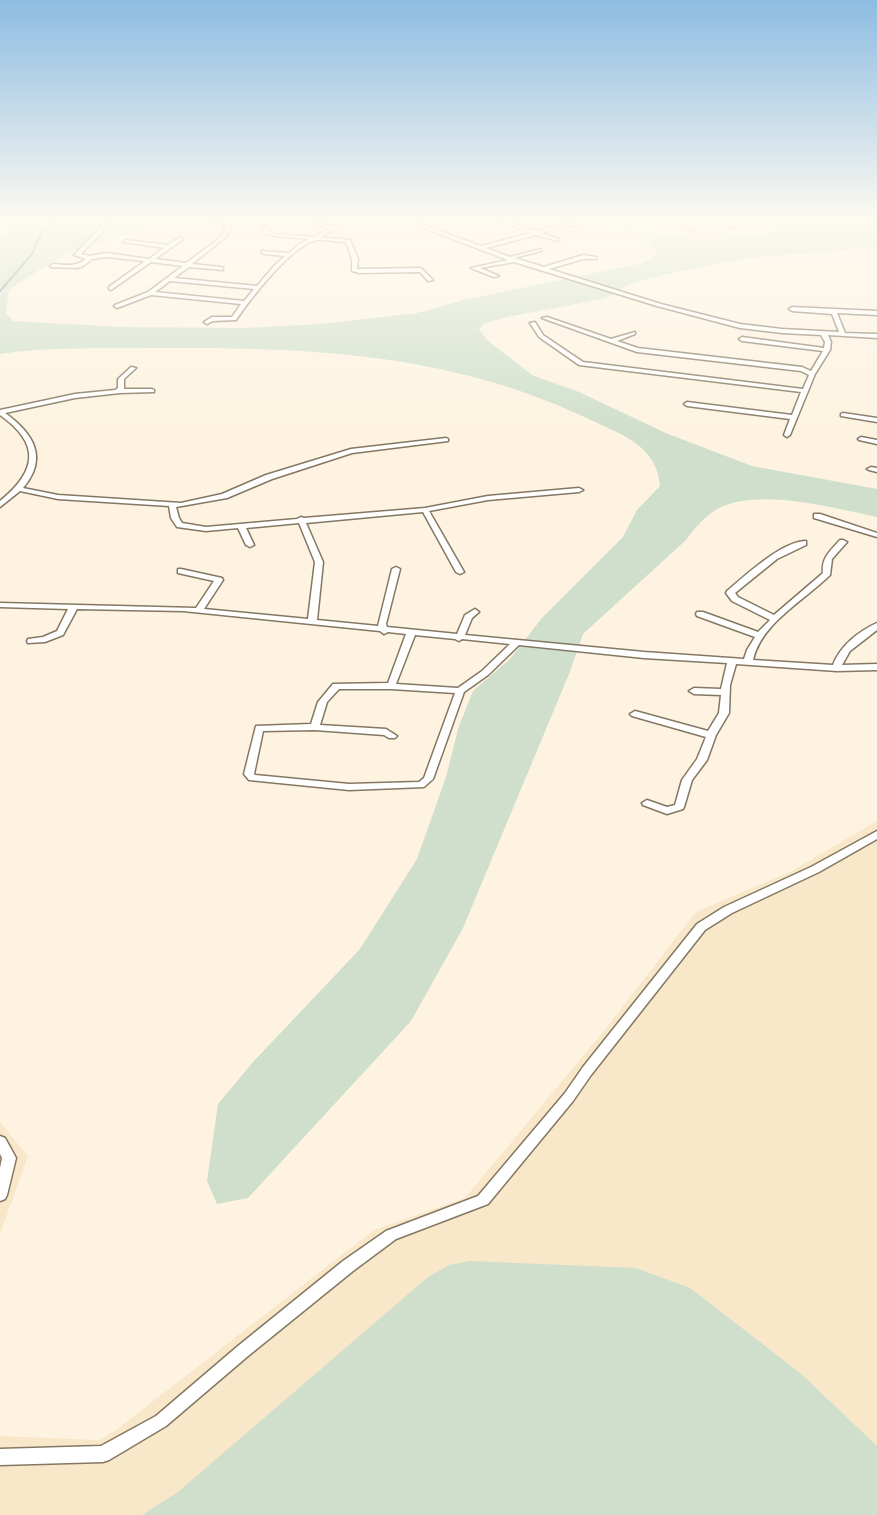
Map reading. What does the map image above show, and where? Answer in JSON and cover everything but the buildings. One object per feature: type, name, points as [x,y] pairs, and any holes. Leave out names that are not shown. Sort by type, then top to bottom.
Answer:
[{"type":"street","points":[[207,322],[212,319],[234,319],[255,292]]},
{"type":"street","points":[[619,292],[740,326],[877,336]]},
{"type":"street","points":[[117,306],[150,293],[245,303]]},
{"type":"street","points":[[792,309],[877,313]]},
{"type":"street","points":[[830,311],[836,313],[842,333]]},
{"type":"street","points":[[545,318],[637,350],[802,369],[811,373]]},
{"type":"street","points":[[533,323],[541,336],[581,364],[806,391]]},
{"type":"street","points":[[787,435],[811,373],[827,351],[828,342],[823,332]]},
{"type":"street","points":[[592,345],[633,333]]},
{"type":"street","points":[[743,339],[827,351]]},
{"type":"street","points":[[121,391],[121,379],[133,368]]},
{"type":"street","points":[[0,412],[48,401],[121,391],[152,391]]},
{"type":"street","points":[[687,404],[794,417]]},
{"type":"street","points":[[0,412],[19,425],[29,437],[33,453],[29,476],[19,489],[0,505]]},
{"type":"street","points":[[843,415],[877,420]]},
{"type":"street","points":[[861,439],[877,442]]},
{"type":"street","points":[[19,489],[58,497],[172,505],[224,496],[269,477],[351,451],[446,440]]},
{"type":"street","points":[[172,505],[180,525],[242,526],[425,510],[488,498],[579,490]]},
{"type":"street","points":[[425,510],[460,572]]},
{"type":"street","points":[[817,516],[877,535]]},
{"type":"street","points":[[300,519],[320,562],[312,623]]},
{"type":"street","points":[[242,526],[250,545]]},
{"type":"street","points":[[748,662],[748,653],[775,619],[827,573],[825,565],[829,556],[843,542]]},
{"type":"street","points":[[775,619],[735,599],[730,593],[774,557],[803,543]]},
{"type":"street","points":[[384,631],[382,624],[396,569]]},
{"type":"street","points":[[181,571],[219,580],[198,611]]},
{"type":"street","points":[[0,605],[198,611],[411,634],[732,661],[836,668],[877,667]]},
{"type":"street","points":[[31,641],[61,633],[74,606]]},
{"type":"street","points":[[459,638],[468,617],[475,612]]},
{"type":"street","points":[[700,614],[761,636]]},
{"type":"street","points":[[836,668],[838,659],[846,650],[877,626]]},
{"type":"street","points":[[867,633],[877,636]]},
{"type":"street","points":[[391,686],[411,634]]},
{"type":"street","points":[[392,736],[386,732],[315,727],[259,728],[249,774],[260,780],[349,787],[421,785],[428,779],[460,691],[485,673],[516,643]]},
{"type":"street","points":[[647,803],[667,811],[679,807],[687,780],[702,760],[710,735],[724,713],[732,661]]},
{"type":"street","points":[[315,727],[323,702],[336,686],[391,686],[460,691]]},
{"type":"street","points":[[694,691],[726,692]]},
{"type":"street","points":[[635,714],[710,735]]},
{"type":"street","points":[[0,1457],[103,1454],[161,1421],[254,1342],[391,1235],[483,1200],[569,1097],[586,1071],[701,927],[720,912],[781,886],[854,849],[877,834]]},
{"type":"street","points":[[0,1142],[9,1158],[0,1195]]},
{"type":"shaded area","points":[[877,821],[877,1515],[0,1515],[0,1436],[99,1440],[116,1430],[374,1230],[465,1198],[607,1027],[696,912],[792,871]]},
{"type":"shaded area","points":[[0,1122],[28,1156],[0,1234]]},
{"type":"green space","points":[[0,292],[9,292],[6,313],[13,321],[121,327],[243,328],[320,324],[417,313],[504,292],[618,292],[607,298],[507,317],[485,323],[479,329],[487,340],[532,375],[579,392],[668,434],[752,466],[877,489],[877,517],[774,499],[734,503],[717,509],[583,634],[569,674],[463,928],[411,1021],[248,1198],[217,1204],[207,1181],[218,1104],[253,1062],[360,949],[417,859],[446,777],[459,726],[473,691],[510,659],[542,618],[623,537],[637,510],[660,486],[658,473],[646,452],[605,426],[540,398],[486,380],[432,367],[322,352],[266,349],[76,348],[0,354]]},
{"type":"green space","points":[[470,1261],[636,1268],[690,1288],[800,1373],[877,1446],[877,1515],[142,1515],[178,1492],[428,1277],[449,1265]]}]
